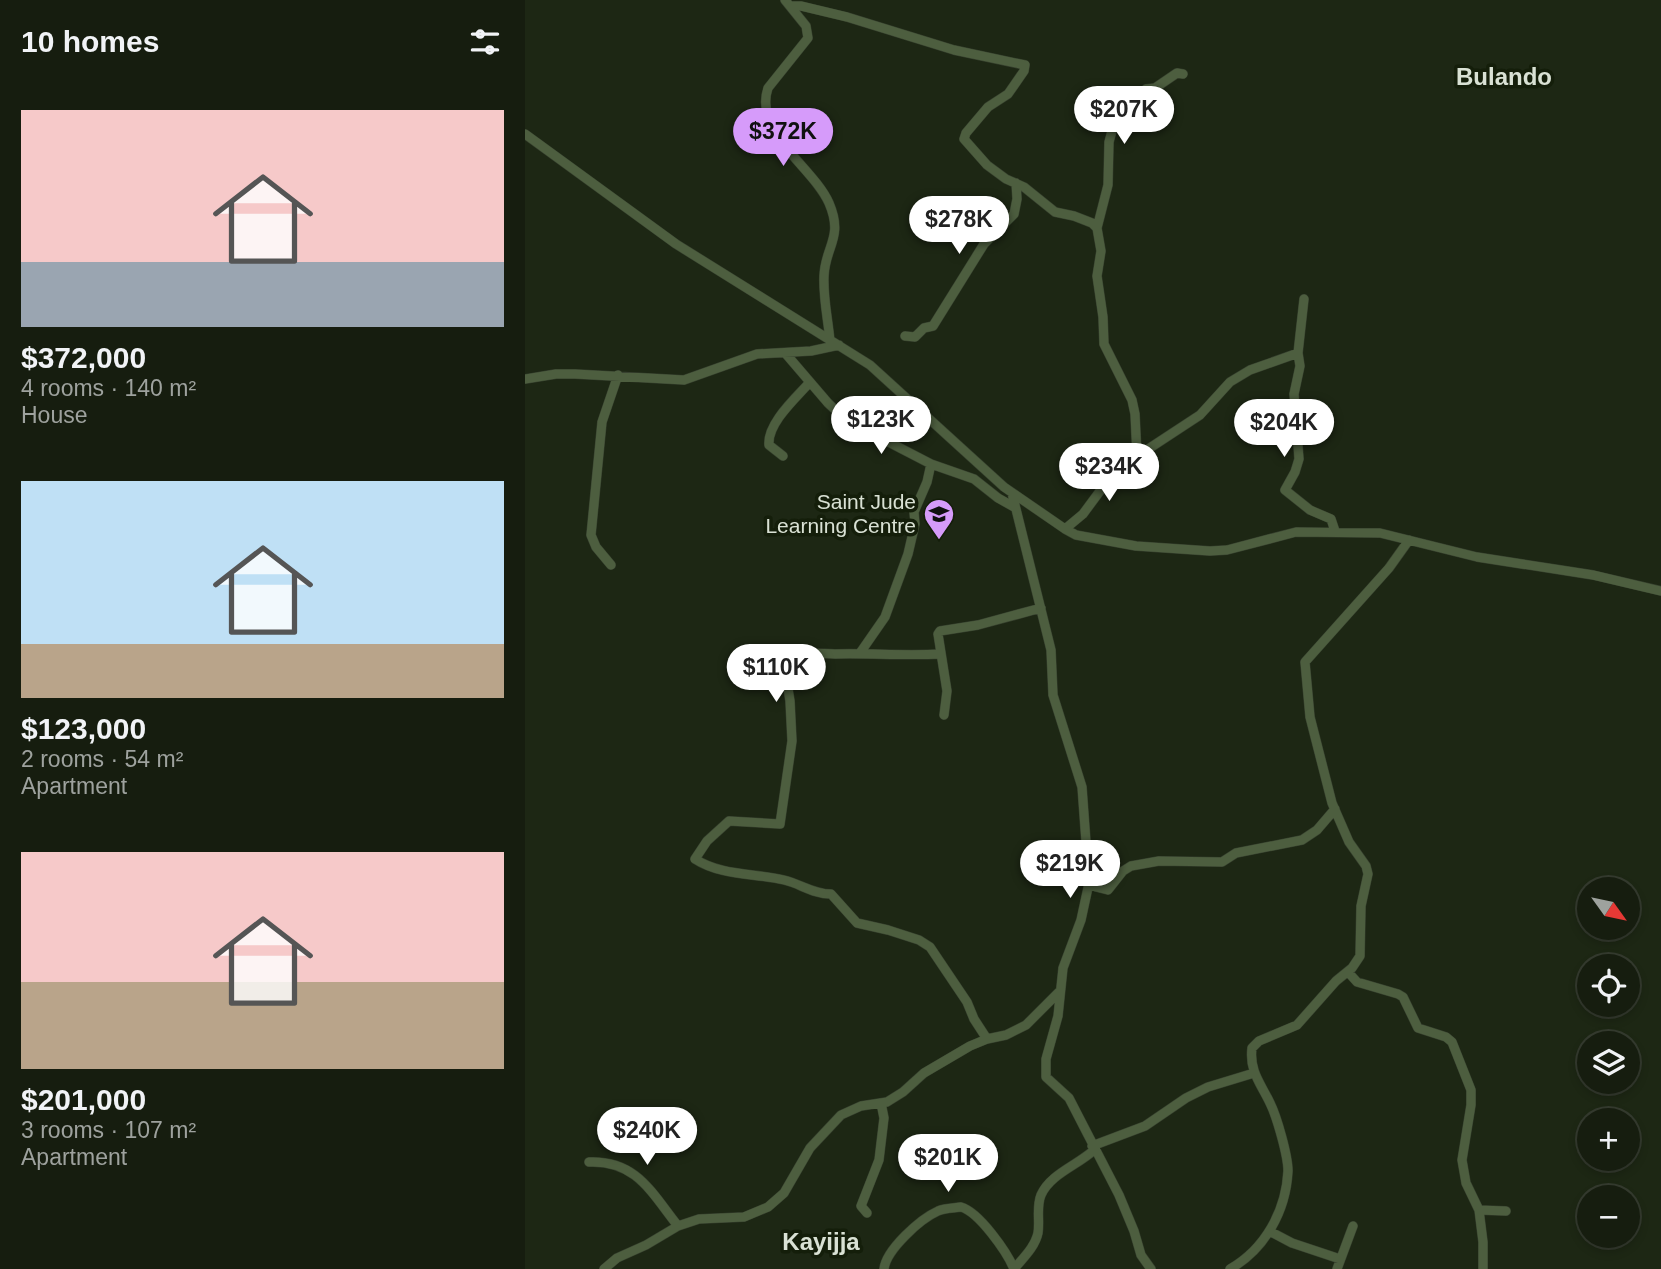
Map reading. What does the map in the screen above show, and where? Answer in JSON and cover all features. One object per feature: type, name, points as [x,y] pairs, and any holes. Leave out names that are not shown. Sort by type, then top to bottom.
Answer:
[{"type":"street","points":[[788,3],[847,17],[954,50],[1025,65],[1024,71],[1008,94],[988,107],[964,136],[967,144],[986,165],[1024,187],[1055,212],[1074,216],[1092,223],[1097,228]]},
{"type":"street","points":[[788,3],[806,26],[808,38],[768,88],[764,108],[780,140],[820,187],[835,221],[834,243],[824,272],[824,302],[835,343]]},
{"type":"street","points":[[1137,456],[1132,400],[1104,344],[1097,276],[1101,251],[1097,228],[1108,185],[1109,142],[1116,116],[1128,111],[1146,89],[1154,88],[1177,73],[1183,74]]},
{"type":"street","points":[[525,134],[676,244],[870,365],[1012,493],[1065,529],[1088,538],[1193,551],[1227,550],[1296,532],[1380,533],[1476,557],[1593,575],[1661,591]]},
{"type":"street","points":[[905,336],[915,337],[925,328],[933,326],[984,244],[1014,214],[1016,183]]},
{"type":"street","points":[[1304,299],[1298,353],[1300,366],[1294,394],[1299,459],[1285,491],[1310,510],[1331,519],[1335,531]]},
{"type":"street","points":[[525,379],[556,374],[684,380],[757,354],[786,354],[835,343]]},
{"type":"street","points":[[1065,529],[1083,514],[1103,487],[1137,456],[1201,415],[1230,382],[1250,370],[1298,353]]},
{"type":"street","points":[[786,354],[846,420],[931,464],[974,479],[1014,508]]},
{"type":"street","points":[[611,565],[596,547],[591,535],[602,422],[618,375]]},
{"type":"street","points":[[783,456],[769,445],[771,433],[789,404],[810,382]]},
{"type":"street","points":[[860,653],[885,617],[908,554],[915,512],[931,464]]},
{"type":"street","points":[[1012,493],[1051,650],[1053,695],[1082,787],[1089,883],[1080,920],[1063,968],[1058,1016],[1046,1059],[1046,1077],[1069,1098],[1119,1195],[1141,1255],[1151,1269]]},
{"type":"street","points":[[1230,1269],[1249,1255],[1271,1232],[1288,1172],[1271,1104],[1254,1073],[1251,1057],[1255,1044],[1297,1025],[1360,956],[1361,906],[1368,874],[1335,809],[1310,717],[1305,662],[1389,568],[1409,540]]},
{"type":"street","points":[[944,715],[947,691],[938,634],[944,629],[978,625],[1041,608]]},
{"type":"street","points":[[940,653],[913,656],[814,652],[794,659],[786,676],[792,741],[781,824],[727,822],[707,841],[695,859],[713,867],[755,877],[786,880],[814,892],[831,894],[857,923],[888,930],[929,945],[967,1002],[987,1039]]},
{"type":"street","points":[[1089,883],[1108,890],[1123,871],[1131,866],[1159,861],[1222,862],[1236,853],[1302,840],[1317,831],[1335,809]]},
{"type":"street","points":[[1348,972],[1357,982],[1403,997],[1418,1028],[1446,1037],[1454,1045],[1471,1090],[1462,1160],[1466,1183],[1479,1210],[1483,1269]]},
{"type":"street","points":[[604,1269],[617,1258],[646,1245],[677,1226],[699,1219],[744,1217],[768,1207],[784,1193],[810,1147],[841,1115],[861,1106],[887,1102],[939,1064],[987,1039],[1006,1035],[1026,1025],[1059,992]]},
{"type":"street","points":[[884,1269],[885,1260],[918,1225],[938,1211],[961,1207],[974,1215],[1009,1256],[1014,1269],[1036,1239],[1042,1192],[1061,1173],[1083,1160],[1093,1148],[1145,1126],[1186,1098],[1209,1087],[1254,1073]]},
{"type":"street","points":[[867,1213],[861,1206],[879,1160],[884,1118],[881,1102]]},
{"type":"street","points":[[589,1162],[606,1161],[631,1172],[647,1186],[677,1226]]},
{"type":"street","points":[[1479,1210],[1506,1211]]},
{"type":"street","points":[[1337,1269],[1353,1226]]},
{"type":"street","points":[[1271,1232],[1292,1243],[1340,1259]]},
{"type":"place","name":"Saint Jude Learning Centre","points":[[939,541]]},
{"type":"district","name":"Bulando","points":[[1504,77]]},
{"type":"district","name":"Kayijja","points":[[821,1242]]}]
